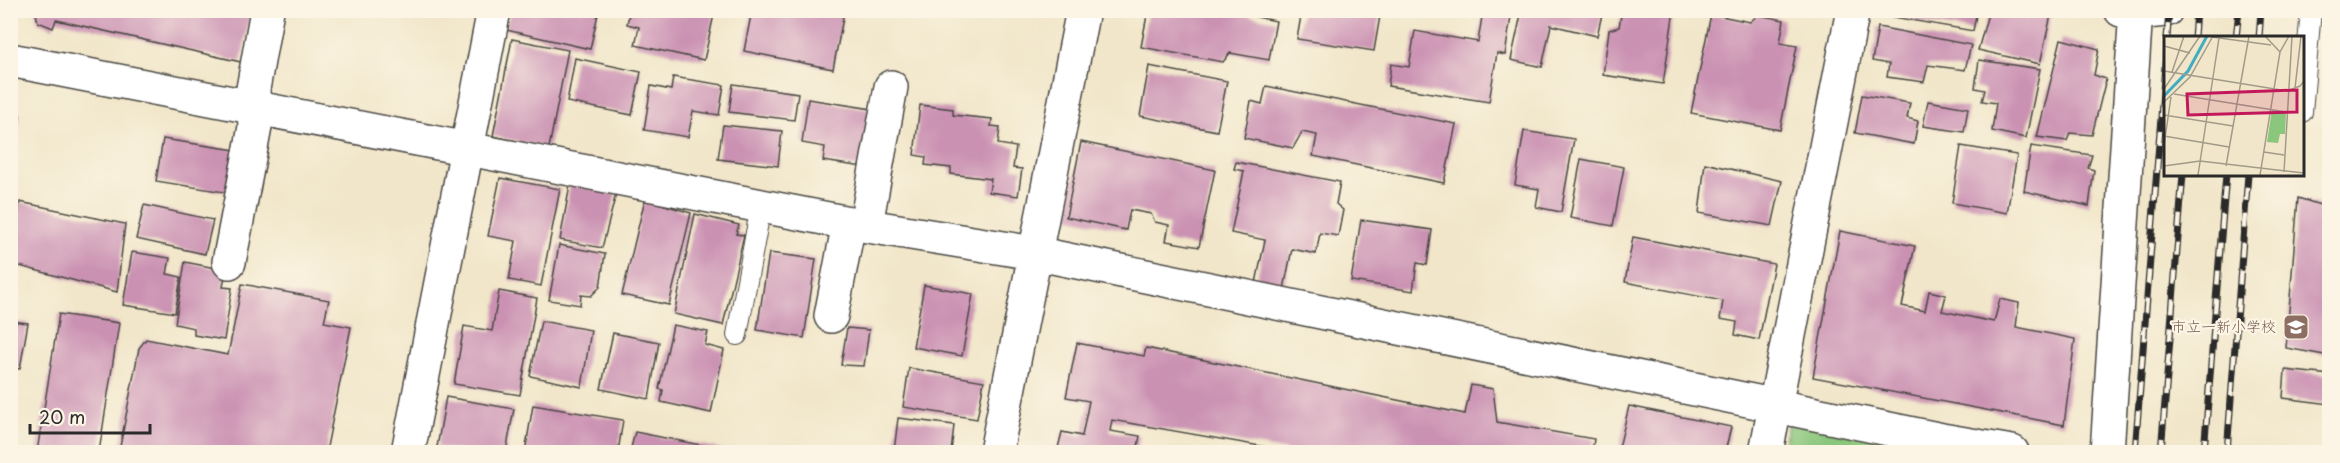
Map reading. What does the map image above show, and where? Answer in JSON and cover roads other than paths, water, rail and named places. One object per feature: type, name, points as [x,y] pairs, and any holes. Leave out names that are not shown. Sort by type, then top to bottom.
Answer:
[{"type":"street","points":[[229,262],[255,128],[253,89],[267,10]]},
{"type":"street","points":[[408,453],[494,10]]},
{"type":"street","points":[[996,453],[1083,10]]},
{"type":"street","points":[[1767,453],[1853,10]]},
{"type":"street","points":[[2107,453],[2140,11]]},
{"type":"street","points":[[10,60],[761,206],[1034,253],[2012,453]]},
{"type":"street","points":[[831,316],[857,224],[891,87]]},
{"type":"lane","points":[[2304,89],[2311,10]]},
{"type":"lane","points":[[737,335],[761,206]]},
{"type":"railway","points":[[2167,36],[2169,10]]},
{"type":"railway","points":[[2194,36],[2196,10]]},
{"type":"railway","points":[[2236,36],[2239,10]]},
{"type":"railway","points":[[2259,36],[2261,10]]},
{"type":"railway","points":[[2135,452],[2164,79]]},
{"type":"railway","points":[[2161,452],[2183,176]]},
{"type":"railway","points":[[2204,452],[2226,176]]},
{"type":"railway","points":[[2227,452],[2248,176]]},
{"type":"place","name":"市立一新小学校","points":[[2296,327]]}]
